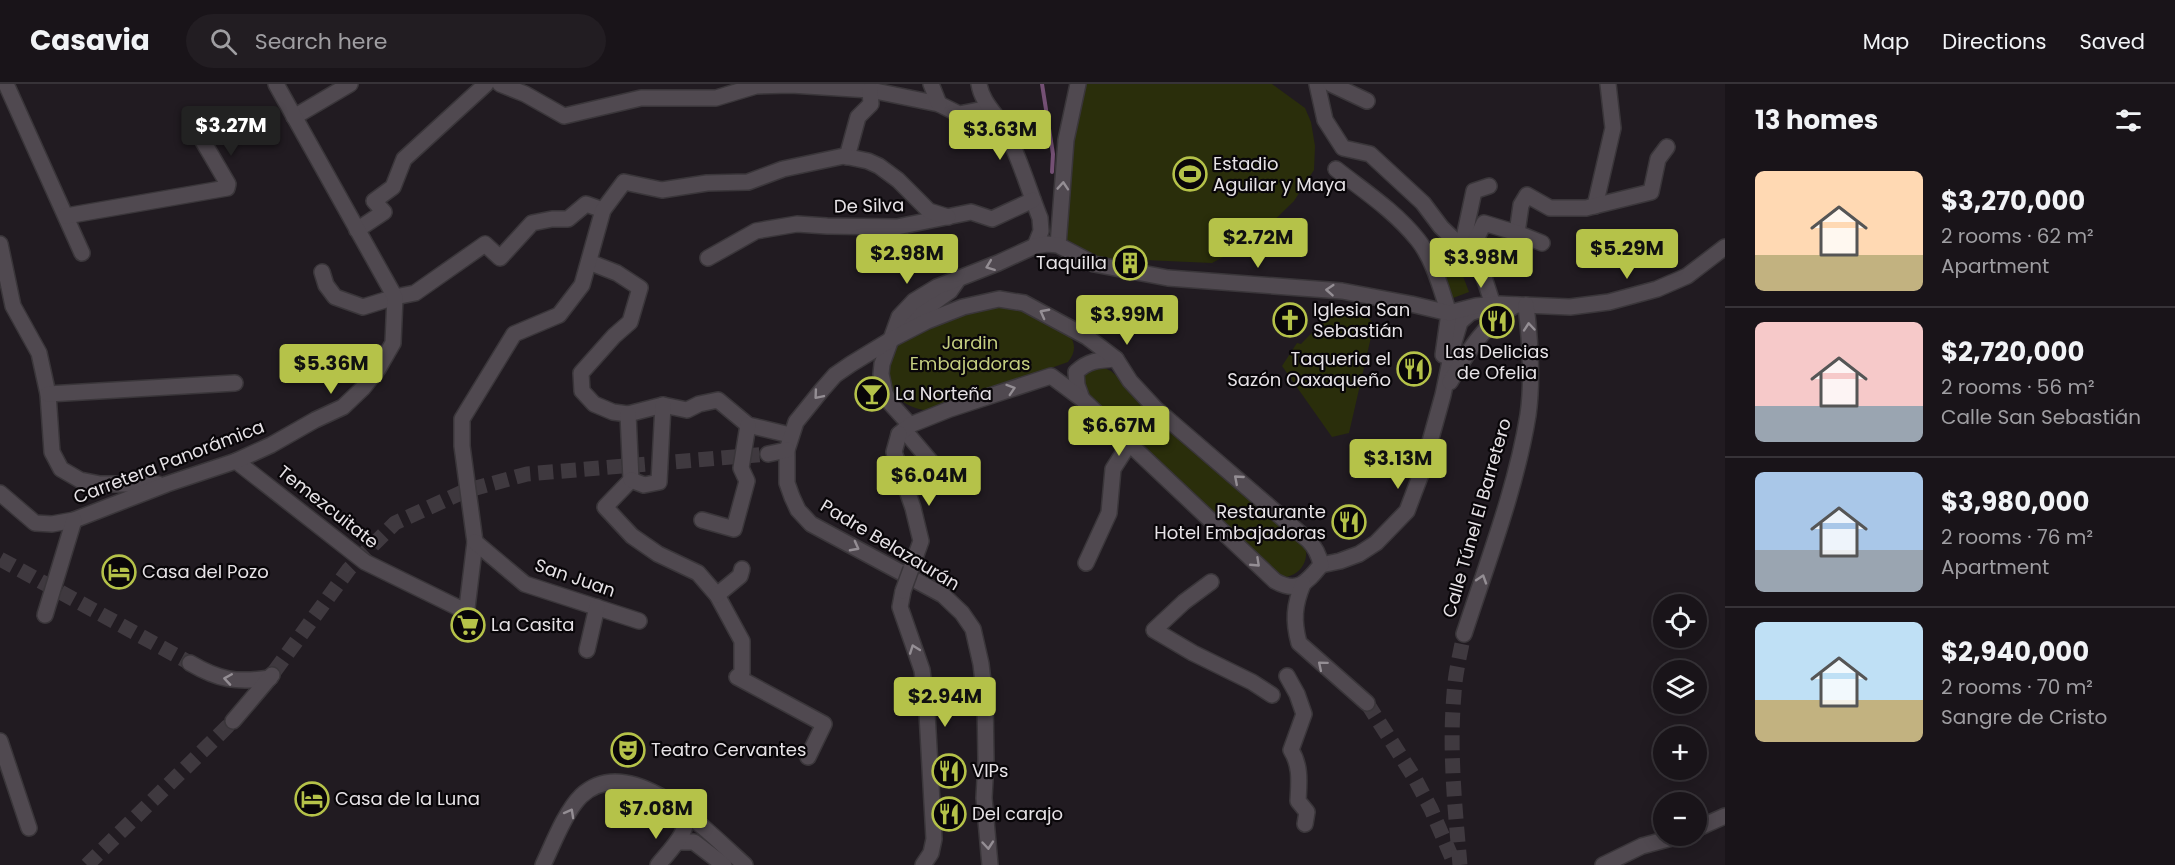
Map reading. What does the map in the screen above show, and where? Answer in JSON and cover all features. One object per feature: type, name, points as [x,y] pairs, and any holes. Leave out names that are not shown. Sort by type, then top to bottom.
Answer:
[{"type":"street","points":[[6,84],[82,253]]},
{"type":"street","points":[[276,84],[395,297]]},
{"type":"street","points":[[294,117],[350,84]]},
{"type":"street","points":[[357,230],[384,212],[374,201],[393,187],[404,159],[486,84]]},
{"type":"street","points":[[500,84],[525,94],[564,116],[641,98],[716,98],[757,85],[870,90],[939,104],[959,114],[989,108]]},
{"type":"street","points":[[931,84],[939,104]]},
{"type":"street","points":[[979,84],[989,108],[1006,132],[1040,218],[1041,231],[1035,246]]},
{"type":"street","points":[[1058,245],[1066,140],[1078,84]]},
{"type":"street","points":[[1317,84],[1325,120],[1343,148],[1370,154],[1422,203],[1441,227],[1480,265],[1493,305]]},
{"type":"street","points":[[1331,84],[1367,101]]},
{"type":"street","points":[[1595,206],[1613,128],[1608,84]]},
{"type":"street","points":[[848,157],[858,117],[871,104],[870,90]]},
{"type":"street","points":[[66,216],[227,189],[228,184],[197,131]]},
{"type":"street","points":[[1517,233],[1521,205],[1527,195],[1550,208],[1586,208],[1650,192],[1658,159],[1667,147]]},
{"type":"street","points":[[475,542],[462,446],[462,418],[514,334],[559,315],[582,285],[603,210],[624,182],[662,190],[707,183],[748,182],[783,170],[848,157],[879,166],[898,180],[929,211],[948,217]]},
{"type":"street","points":[[1336,169],[1391,211],[1419,241],[1438,281],[1449,314],[1443,344],[1443,395]]},
{"type":"street","points":[[1466,250],[1474,191],[1489,186]]},
{"type":"street","name":"De Silva","points":[[708,258],[756,231],[797,224],[897,227],[971,212],[992,219],[1033,200]]},
{"type":"street","points":[[322,272],[326,285],[335,297],[363,307],[415,293],[484,244],[500,258],[532,223],[568,219],[586,204],[603,210]]},
{"type":"street","points":[[1466,250],[1484,223],[1542,243]]},
{"type":"street","points":[[0,244],[13,306],[39,354],[48,394],[52,452],[61,469],[80,480],[100,484],[167,484]]},
{"type":"street","points":[[904,430],[882,384],[882,364],[899,317],[914,301],[937,287],[1035,246],[1058,245],[1094,264],[1168,278],[1342,291],[1449,314],[1476,306],[1493,305],[1590,306],[1657,290],[1687,276],[1725,248]]},
{"type":"street","points":[[589,262],[617,273],[640,288],[630,322],[614,336],[581,373],[582,391],[594,404],[614,412],[628,414],[663,405],[687,411],[699,404],[718,400],[748,425],[788,443]]},
{"type":"street","name":"Carretera Panorámica","points":[[0,494],[35,523],[52,524],[74,520],[167,484],[236,461],[343,407],[363,388],[378,369],[393,343],[395,297]]},
{"type":"street","points":[[768,454],[788,443],[796,422],[835,375],[893,335],[963,307],[999,299],[1024,303],[1087,337],[1116,359],[1130,381],[1156,409],[1314,546],[1321,565]]},
{"type":"street","points":[[1051,376],[1082,399],[1275,581],[1288,586],[1303,584],[1311,579],[1321,565],[1359,554],[1376,543],[1407,511],[1421,474],[1460,322],[1470,313],[1493,305]]},
{"type":"street","points":[[1443,395],[1465,356],[1499,315],[1522,305]]},
{"type":"street","name":"Calle Túnel El Barretero","points":[[1464,634],[1508,495],[1528,413],[1530,333],[1522,305]]},
{"type":"street","points":[[926,859],[934,840],[927,713],[922,670],[900,607],[903,591],[921,541],[894,452],[904,430],[950,410],[1072,368],[1087,351],[1087,337]]},
{"type":"street","points":[[861,357],[872,367],[904,430],[943,476]]},
{"type":"street","points":[[1082,399],[1077,385],[1076,372],[1086,363],[1116,359]]},
{"type":"street","points":[[48,394],[235,382]]},
{"type":"street","points":[[631,480],[644,485],[659,482],[663,405]]},
{"type":"street","points":[[628,414],[631,480],[605,507],[632,536],[658,554],[698,573],[717,595],[742,641],[742,673],[737,677],[824,724],[808,757]]},
{"type":"street","points":[[702,520],[734,529],[747,480],[741,468],[748,425]]},
{"type":"street","name":"Padre Belazaurán","points":[[788,443],[788,483],[798,510],[811,524],[943,595],[962,613],[973,629],[981,664],[985,699],[984,798],[990,865]]},
{"type":"street","points":[[1086,563],[1109,513],[1113,469],[1130,444]]},
{"type":"street","name":"Temezcuitate","points":[[236,461],[365,562],[464,611],[467,608],[475,542]]},
{"type":"street","points":[[45,615],[74,520]]},
{"type":"street","name":"San Juan","points":[[475,542],[525,584],[639,621]]},
{"type":"street","points":[[717,595],[740,576],[742,569]]},
{"type":"street","points":[[1211,582],[1184,602],[1154,630],[1272,695]]},
{"type":"street","points":[[1303,584],[1296,600],[1294,613],[1299,643],[1367,703]]},
{"type":"street","points":[[587,650],[597,607]]},
{"type":"street","points":[[190,663],[224,679],[248,681],[272,675],[233,721]]},
{"type":"street","points":[[1287,676],[1304,714],[1291,750],[1296,758],[1299,771],[1299,801],[1307,812],[1305,824]]},
{"type":"street","points":[[0,741],[29,828]]},
{"type":"street","points":[[543,865],[573,807],[585,793],[598,786],[614,782],[633,784],[683,811],[745,865]]},
{"type":"street","points":[[658,865],[671,847],[678,842],[686,820],[683,811]]},
{"type":"street","points":[[1707,825],[1725,816]]},
{"type":"street","points":[[678,842],[694,842],[724,865]]},
{"type":"street","points":[[1603,865],[1619,856],[1653,843]]},
{"type":"green space","name":"Estadio Aguilar y Maya","points":[[1080,84],[1272,84],[1305,108],[1311,122],[1315,146],[1314,170],[1294,201],[1252,242],[1212,263],[1099,258],[1064,238],[1066,182]]},
{"type":"green space","points":[[1449,239],[1469,292],[1453,298],[1432,248]]},
{"type":"green space","name":"Jardin Embajadoras","points":[[1011,306],[1024,308],[1068,333],[1074,348],[1068,362],[931,411],[911,406],[897,396],[889,380],[889,370],[895,349],[903,339],[926,326],[967,310]]},
{"type":"green space","points":[[1335,309],[1364,313],[1374,324],[1349,433],[1332,437],[1282,366],[1297,343],[1301,344]]},
{"type":"green space","name":"Jardin Embajadoras","points":[[1100,366],[1111,371],[1306,548],[1305,560],[1301,569],[1281,578],[1085,395],[1084,376]]},
{"type":"waterway","points":[[1042,84],[1053,154],[1052,172]]},
{"type":"tunnel","points":[[274,672],[349,569],[395,523],[465,491],[527,474],[768,454]]},
{"type":"tunnel","points":[[0,559],[190,663]]},
{"type":"tunnel","points":[[1460,865],[1452,737],[1455,686],[1464,634]]},
{"type":"tunnel","points":[[1367,703],[1414,777],[1431,809],[1455,865]]},
{"type":"tunnel","points":[[87,865],[233,721]]},
{"type":"place","name":"Estadio Aguilar y Maya","points":[[1190,174]]},
{"type":"place","name":"Taquilla","points":[[1130,263]]},
{"type":"place","name":"Iglesia San Sebastián","points":[[1290,320]]},
{"type":"place","name":"Las Delicias de Ofelia","points":[[1497,321]]},
{"type":"place","name":"Taqueria el Sazón Oaxaqueño","points":[[1414,369]]},
{"type":"place","name":"La Norteña","points":[[872,394]]},
{"type":"place","name":"Restaurante Hotel Embajadoras","points":[[1349,522]]},
{"type":"place","name":"Casa del Pozo","points":[[119,572]]},
{"type":"place","name":"La Casita","points":[[468,625]]},
{"type":"place","name":"Teatro Cervantes","points":[[628,750]]},
{"type":"place","name":"VIPs","points":[[949,771]]},
{"type":"place","name":"Casa de la Luna","points":[[312,799]]},
{"type":"place","name":"Del carajo","points":[[949,814]]}]
